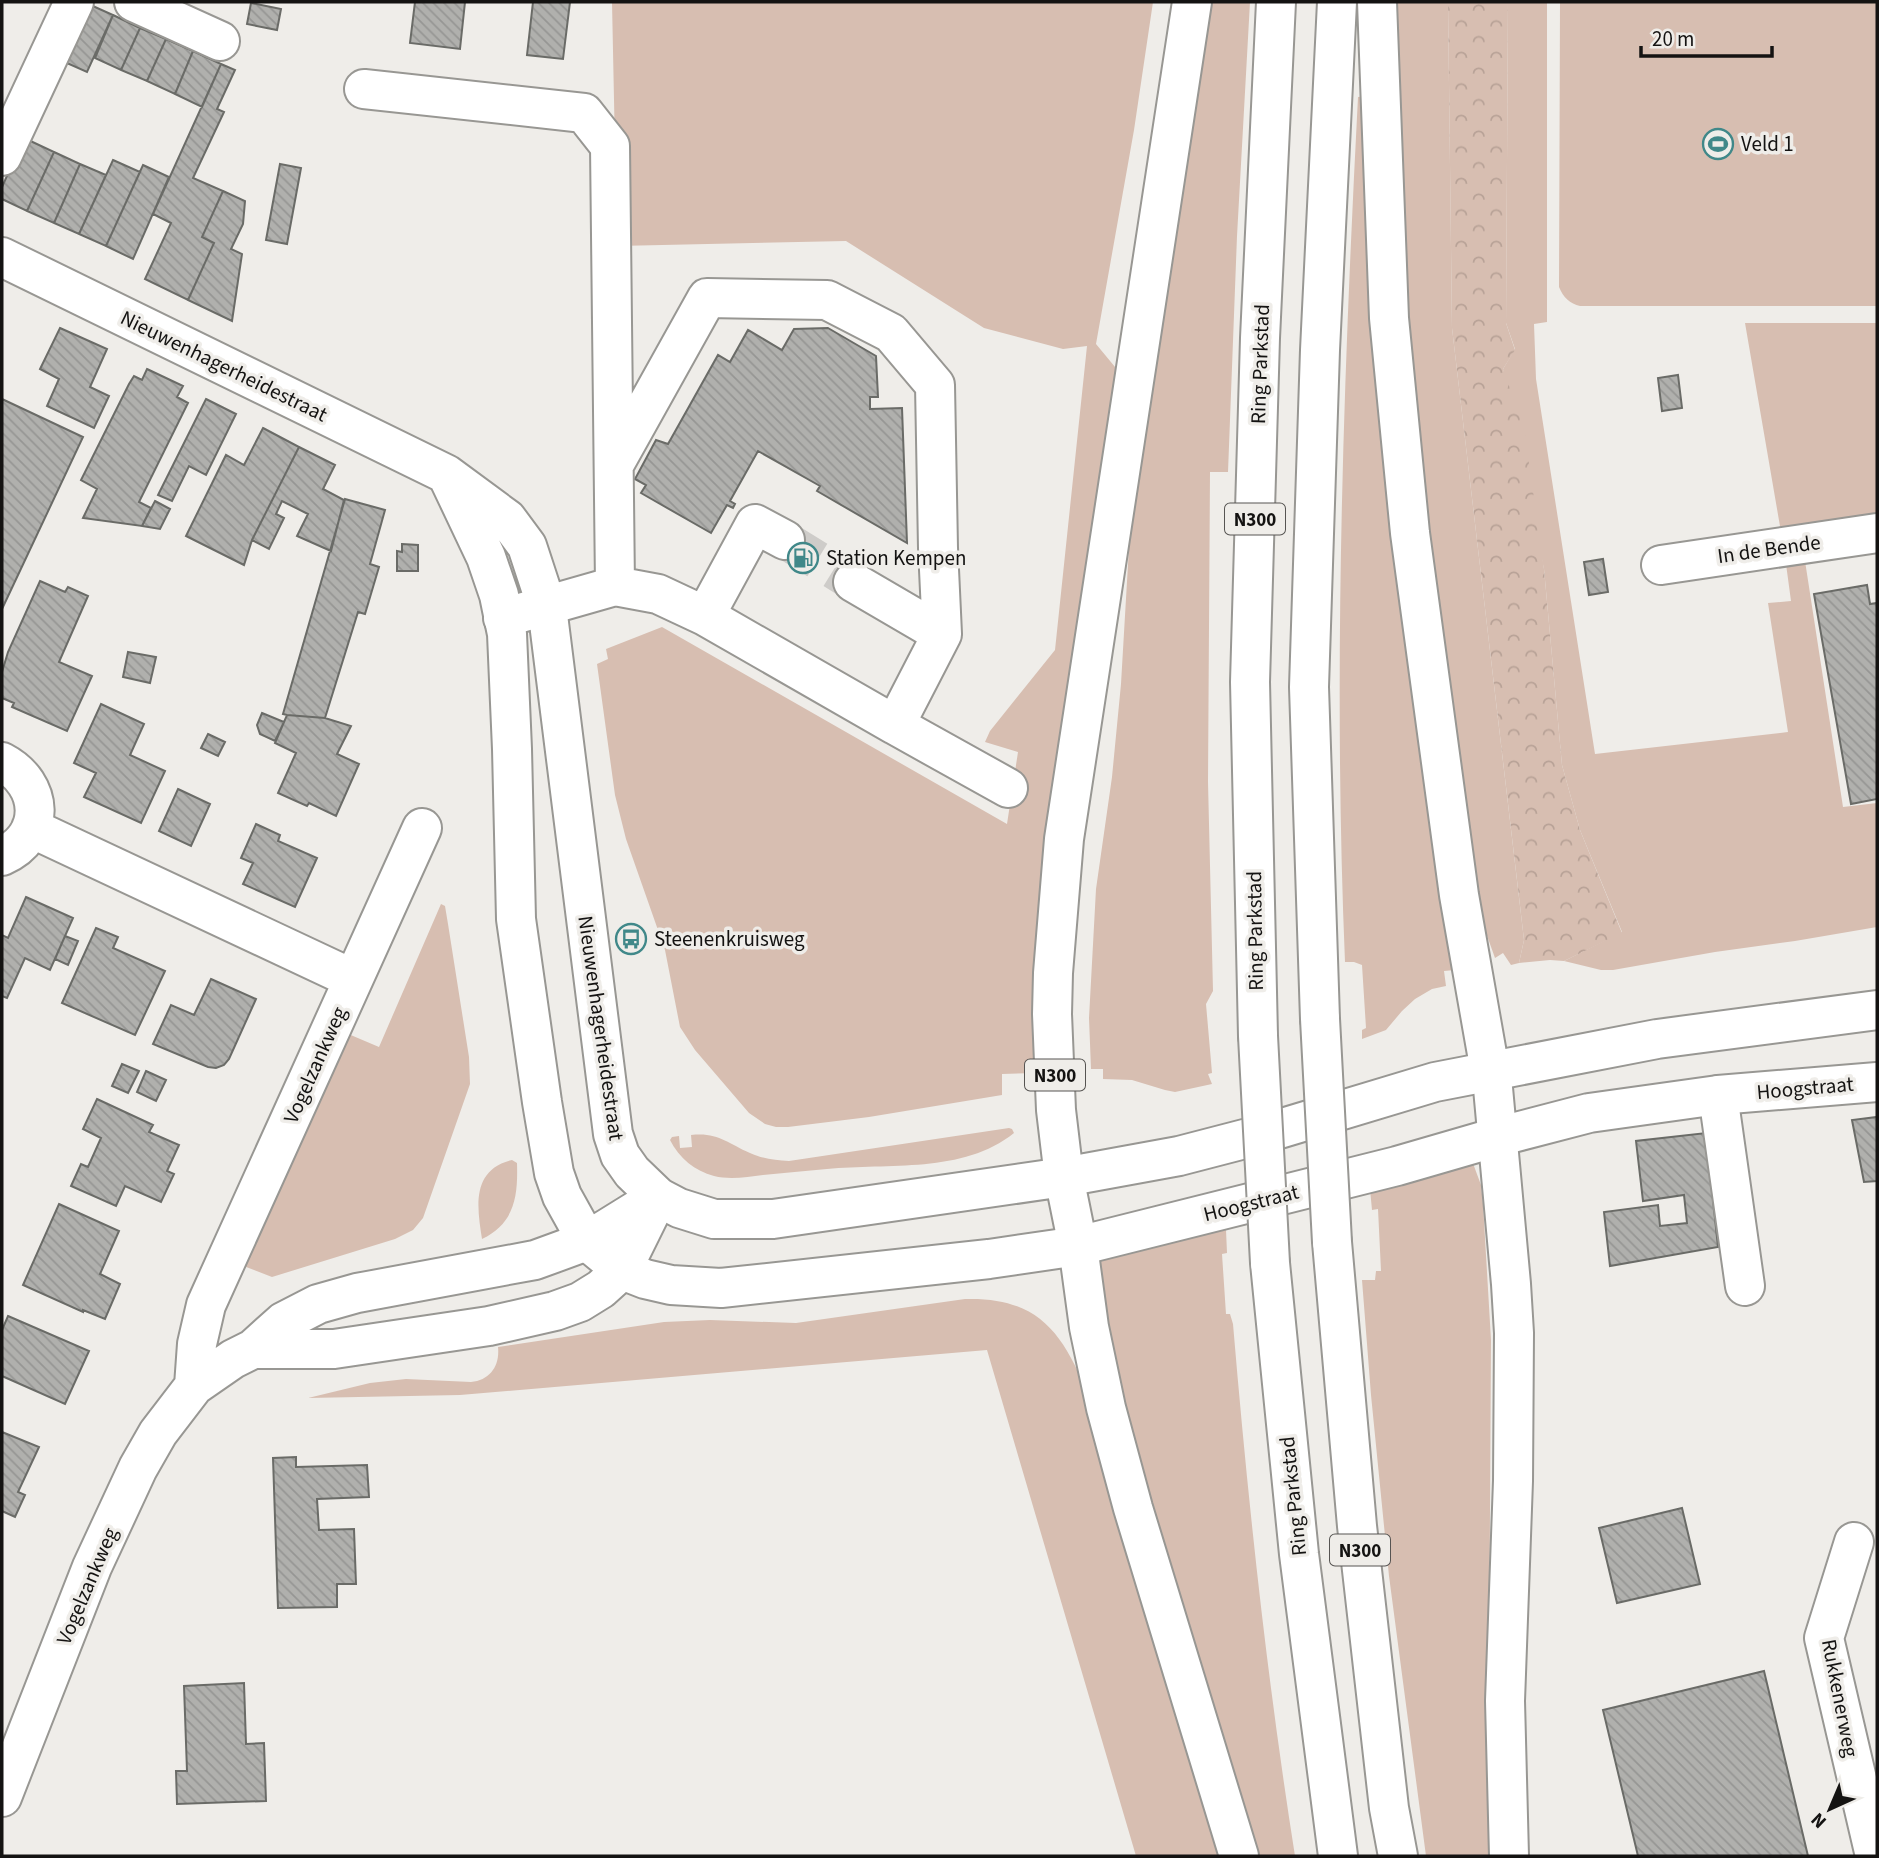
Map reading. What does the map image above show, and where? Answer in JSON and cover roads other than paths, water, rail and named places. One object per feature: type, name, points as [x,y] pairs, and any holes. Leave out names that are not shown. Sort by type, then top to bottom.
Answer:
[{"type":"main road","points":[[2,156],[74,2]]},
{"type":"main road","points":[[134,2],[219,41]]},
{"type":"main road","name":"N300","points":[[1192,2],[1063,839],[1052,1014],[1056,1110],[1064,1177],[1078,1246],[1089,1327],[1113,1433],[1157,1589],[1240,1856]]},
{"type":"main road","name":"Ring Parkstad","points":[[1276,2],[1260,338],[1250,682],[1258,1036],[1269,1263],[1299,1554],[1338,1856]]},
{"type":"main road","name":"N300","points":[[1337,2],[1320,350],[1309,687],[1320,1019],[1332,1242],[1357,1526],[1389,1808],[1398,1856]]},
{"type":"main road","points":[[1377,2],[1389,318],[1410,533],[1459,895],[1491,1072],[1504,1191],[1514,1333],[1513,1481],[1504,1701],[1509,1856]]},
{"type":"main road","points":[[363,89],[584,113],[610,146],[615,586]]},
{"type":"main road","name":"Nieuwenhagerheidestraat","points":[[2,257],[446,474],[507,519],[527,546],[547,607],[612,1135],[620,1155],[658,1197]]},
{"type":"main road","points":[[614,465],[707,298],[827,300],[891,333],[934,385],[942,634],[895,725]]},
{"type":"main road","points":[[446,474],[485,557],[499,595],[507,634],[518,932],[554,1173],[562,1196],[587,1241],[622,1270],[658,1197],[679,1208],[714,1219],[773,1219],[1064,1177],[1179,1156],[1256,1136],[1435,1082],[1657,1040],[1877,1010]]},
{"type":"main road","points":[[705,616],[755,524],[785,540]]},
{"type":"main road","name":"In de Bende","points":[[1661,565],[1877,533]]},
{"type":"main road","points":[[853,582],[942,634]]},
{"type":"main road","points":[[503,618],[615,586],[658,594],[705,616],[1008,788]]},
{"type":"main road","points":[[2,762],[16,770],[27,782],[33,797],[34,813],[31,828],[23,842],[2,856]]},
{"type":"main road","points":[[31,828],[353,979]]},
{"type":"main road","name":"Vogelzankweg","points":[[194,1386],[197,1344],[205,1305],[422,828]]},
{"type":"main road","name":"Hoogstraat","points":[[622,1270],[671,1285],[721,1288],[989,1259],[1078,1246],[1589,1114],[1718,1095],[1877,1082]]},
{"type":"main road","points":[[1718,1095],[1745,1286]]},
{"type":"main road","name":"Vogelzankweg","points":[[2,1797],[92,1567],[138,1468],[158,1433],[194,1386],[233,1359],[253,1349],[283,1322],[318,1304],[368,1291],[535,1260],[587,1241],[658,1197]]},
{"type":"main road","name":"Vogelzankweg","points":[[253,1349],[334,1349],[489,1326],[555,1311],[580,1302],[601,1289],[622,1270]]},
{"type":"main road","name":"Rukkenerweg","points":[[1854,1542],[1824,1638],[1875,1856]]},
{"type":"tunnel","points":[[785,540],[853,582]]},
{"type":"place","name":"Veld 1","points":[[1718,144]]},
{"type":"place","name":"Station Kempen","points":[[803,558]]},
{"type":"place","name":"Steenenkruisweg","points":[[631,939]]}]
